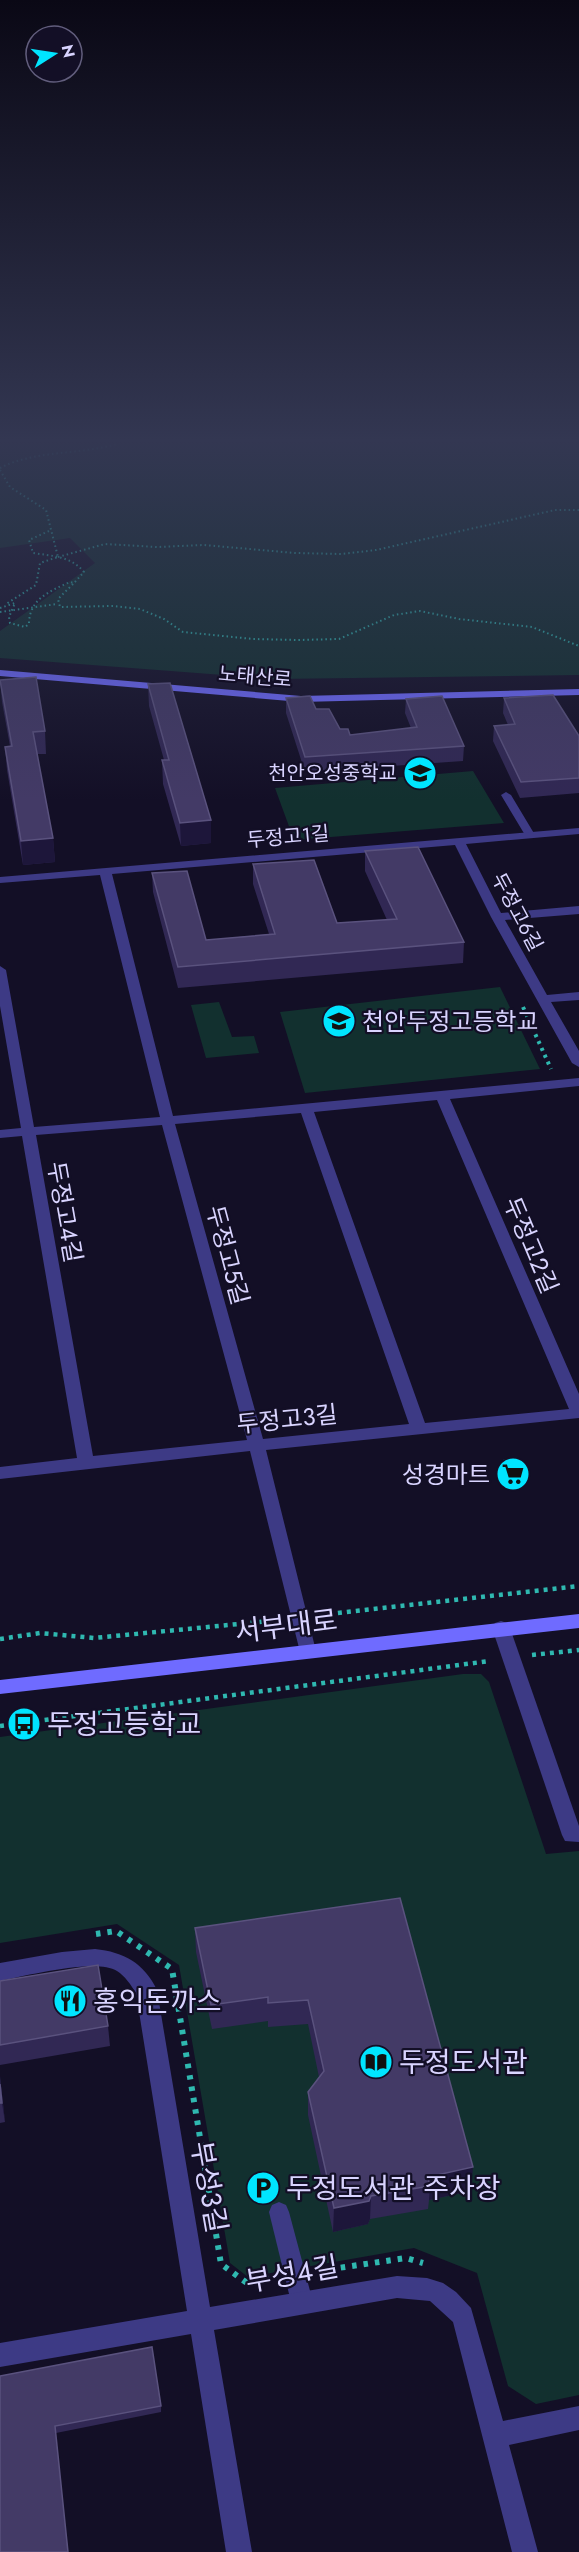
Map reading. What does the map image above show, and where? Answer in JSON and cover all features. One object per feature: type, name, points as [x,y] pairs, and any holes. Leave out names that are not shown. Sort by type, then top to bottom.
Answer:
[{"type":"street","name":"노태산로","points":[[0,673],[301,699],[579,692]]},
{"type":"street","name":"두정고1길","points":[[0,880],[579,831]]},
{"type":"street","name":"두정고6길","points":[[459,842],[497,917],[579,1063]]},
{"type":"street","name":"두정고5길","points":[[105,871],[167,1120],[257,1446],[307,1651]]},
{"type":"street","points":[[497,917],[579,910]]},
{"type":"street","name":"두정고4길","points":[[0,970],[86,1462]]},
{"type":"street","points":[[543,999],[579,996]]},
{"type":"street","points":[[0,1134],[306,1109],[579,1082]]},
{"type":"street","name":"두정고2길","points":[[442,1095],[579,1413]]},
{"type":"street","points":[[306,1109],[419,1430]]},
{"type":"street","name":"두정고3길","points":[[0,1473],[86,1462],[579,1413]]},
{"type":"street","name":"서부대로","points":[[0,1687],[501,1628],[579,1621]]},
{"type":"street","points":[[501,1628],[572,1834],[579,1834]]},
{"type":"street","name":"부성3길","points":[[0,1972],[102,1957],[122,1963],[135,1973],[146,1990],[239,2552]]},
{"type":"street","name":"부성4길","points":[[0,2355],[396,2287],[434,2290],[448,2298],[463,2316],[525,2552]]},
{"type":"street","points":[[495,2435],[579,2418]]},
{"type":"lane","points":[[506,795],[530,835]]},
{"type":"lane","points":[[279,2211],[302,2302]]},
{"type":"path","points":[[0,610],[5,604],[36,585],[40,563]]},
{"type":"path","points":[[57,604],[58,599],[84,572],[80,566],[73,563]]},
{"type":"path","points":[[5,604],[15,603],[9,617],[10,623],[25,627],[29,624],[29,609],[39,597],[70,582],[74,583]]},
{"type":"path","points":[[0,610],[11,611],[57,604],[67,608],[113,606],[140,609],[164,619],[183,632],[287,640],[339,639],[394,615],[420,611],[459,619],[532,627],[579,646]]},
{"type":"path","points":[[518,996],[552,1071]]},
{"type":"path","points":[[0,1726],[579,1650]]},
{"type":"path","points":[[92,1934],[116,1931],[172,1969],[221,2264],[247,2283],[406,2258],[427,2264]]},
{"type":"green space","points":[[95,563],[579,563],[579,675],[275,679],[0,658],[0,631]]},
{"type":"green space","points":[[473,771],[504,823],[294,840],[275,788]]},
{"type":"green space","points":[[500,987],[540,1069],[305,1093],[280,1012]]},
{"type":"green space","points":[[219,1002],[232,1037],[254,1036],[259,1053],[206,1058],[191,1005]]},
{"type":"green space","points":[[463,1674],[481,1674],[489,1682],[546,1854],[579,1851],[579,2395],[536,2404],[508,2386],[477,2273],[414,2248],[248,2277],[230,2263],[179,1965],[117,1924],[0,1943],[0,1737]]},
{"type":"building","points":[[36,677],[45,731],[33,732],[53,838],[21,841],[5,747],[12,746],[0,680]]},
{"type":"building","points":[[170,683],[211,820],[180,823],[162,760],[169,760],[148,684]]},
{"type":"building","points":[[553,695],[579,736],[579,778],[521,782],[494,726],[515,724],[504,698]]},
{"type":"building","points":[[310,696],[316,709],[329,709],[340,729],[348,729],[350,735],[417,727],[406,699],[442,696],[464,746],[305,757],[286,698]]},
{"type":"building","points":[[418,847],[464,942],[178,967],[152,873],[187,871],[206,940],[275,934],[253,864],[314,860],[337,923],[397,919],[365,851]]},
{"type":"building","name":"두정도서관","points":[[400,1898],[473,2167],[428,2177],[430,2186],[371,2196],[369,2201],[334,2208],[308,2092],[324,2071],[308,2000],[268,2003],[268,1997],[211,2005],[195,1928]]},
{"type":"building","points":[[98,1965],[108,2026],[0,2045],[0,1981]]},
{"type":"building","points":[[152,2347],[161,2406],[55,2426],[68,2552],[0,2552],[0,2376]]},
{"type":"place","name":"천안오성중학교","points":[[420,773]]},
{"type":"place","name":"천안두정고등학교","points":[[339,1021]]},
{"type":"place","name":"성경마트","points":[[513,1474]]},
{"type":"place","name":"두정고등학교","points":[[24,1724]]},
{"type":"place","name":"홍익돈까스","points":[[70,2001]]},
{"type":"place","name":"두정도서관","points":[[376,2062]]},
{"type":"place","name":"두정도서관 주차장","points":[[263,2188]]}]
